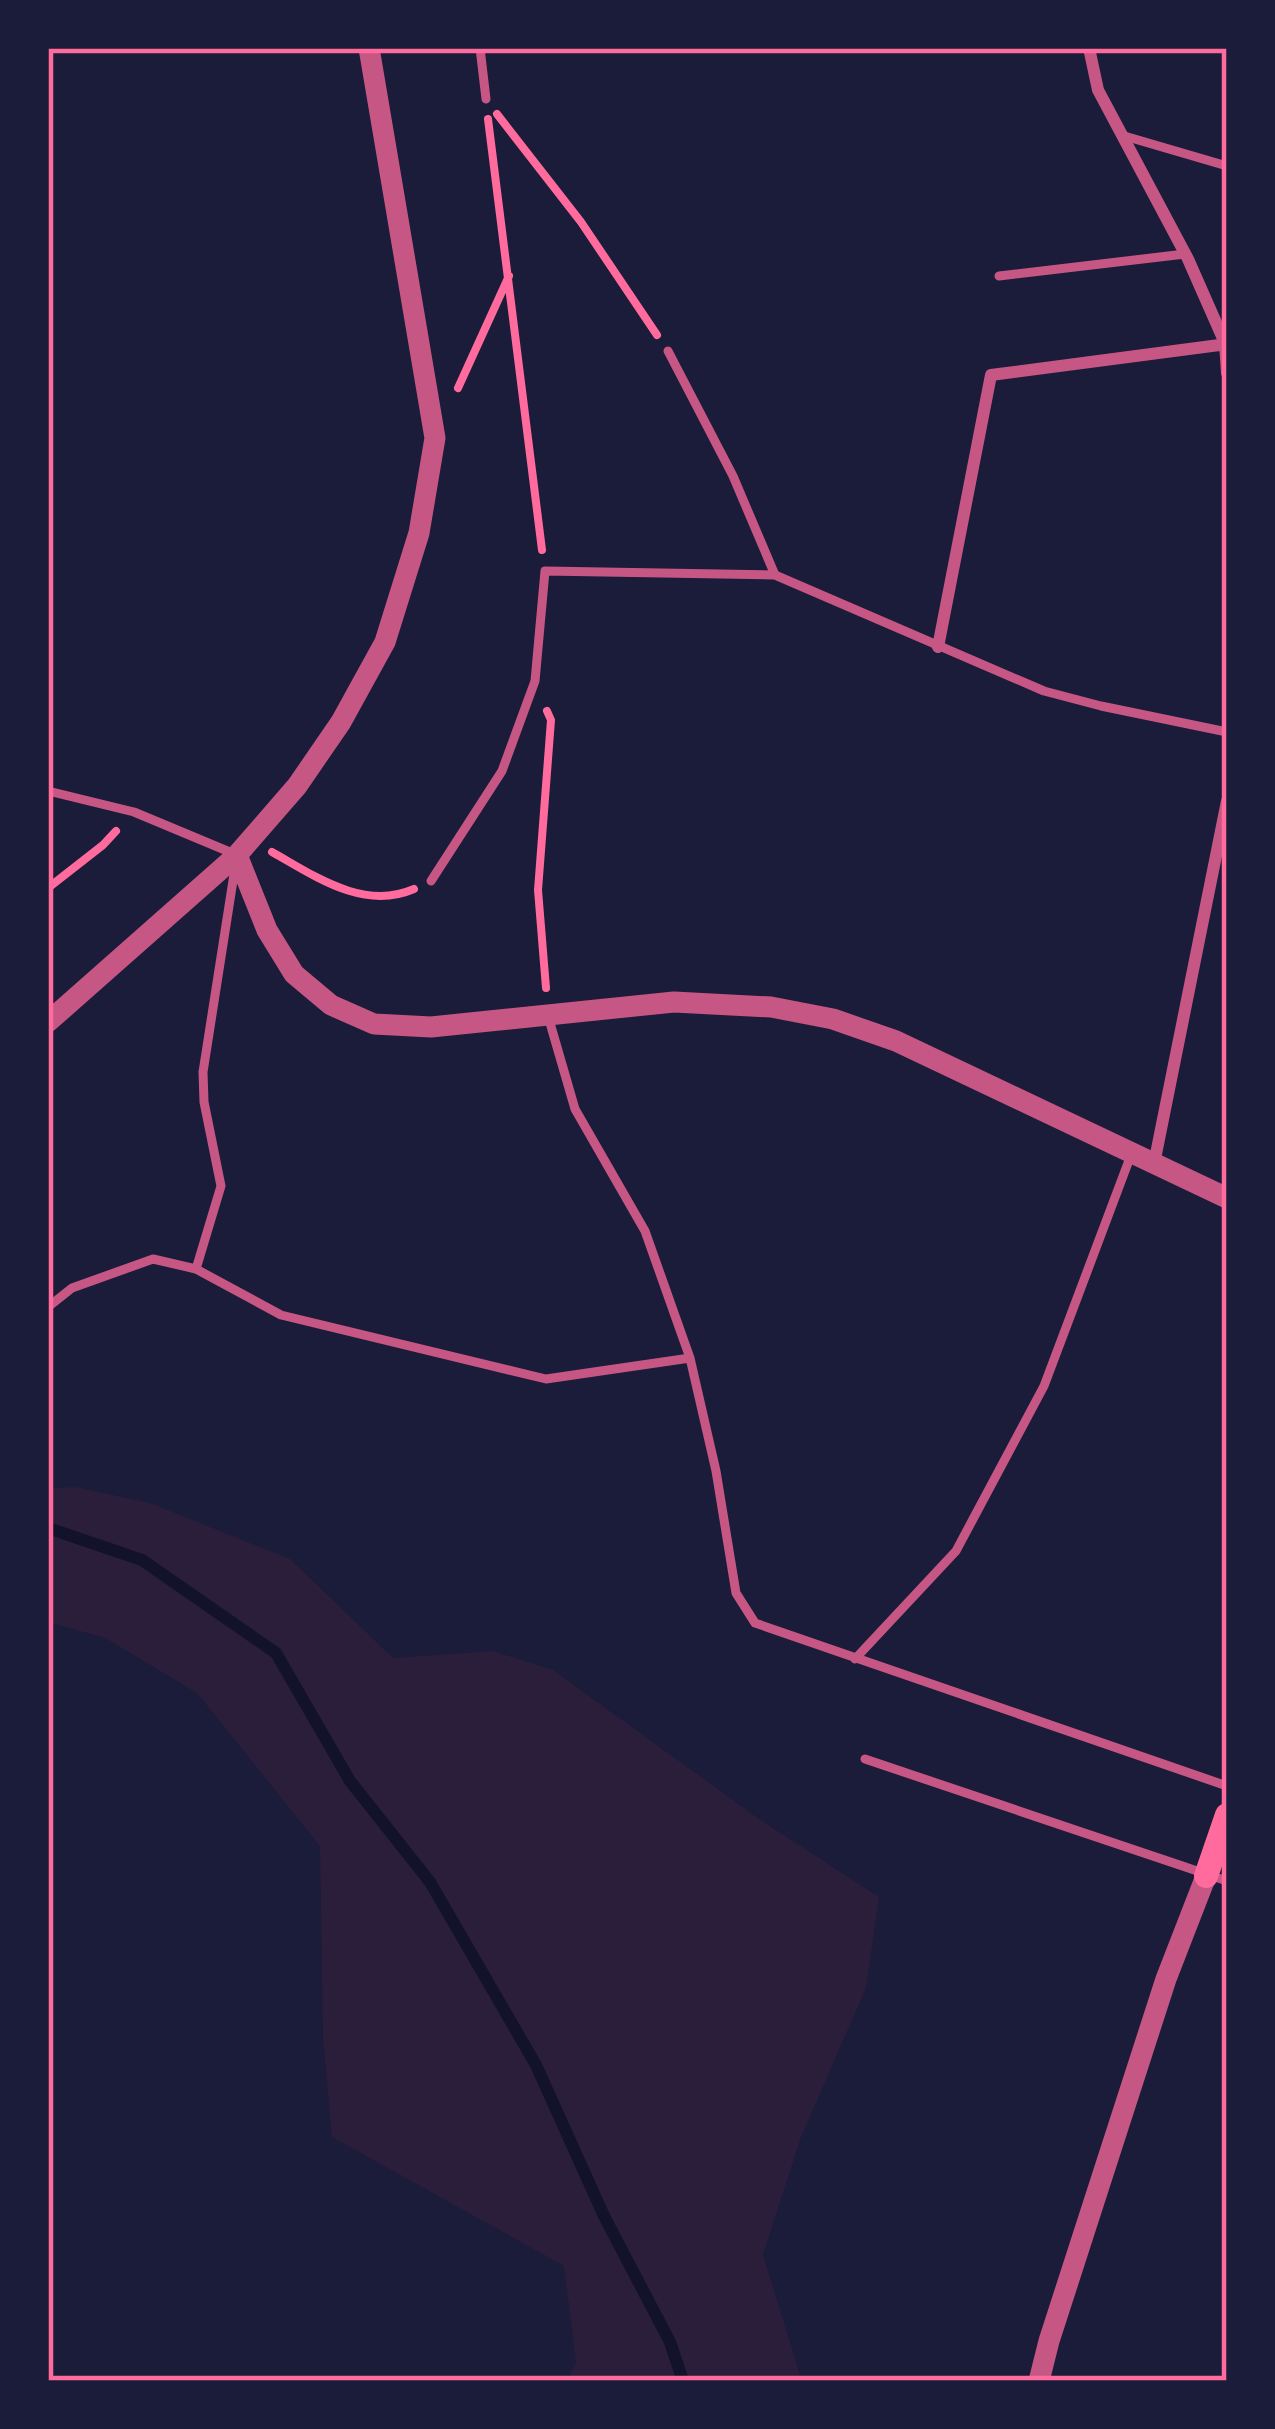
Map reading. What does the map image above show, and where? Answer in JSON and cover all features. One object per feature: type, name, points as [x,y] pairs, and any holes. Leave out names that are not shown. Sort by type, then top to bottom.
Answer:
[{"type":"main road","points":[[1216,1878],[1227,1816]]},
{"type":"street","points":[[48,1022],[243,847],[296,786],[341,722],[386,642],[419,533],[435,438],[369,48]]},
{"type":"street","points":[[1089,48],[1098,90],[1185,254],[1226,344],[1227,373]]},
{"type":"street","points":[[938,646],[992,375],[1226,344]]},
{"type":"street","points":[[1154,1164],[1227,801]]},
{"type":"street","points":[[243,847],[267,929],[294,974],[331,1005],[374,1024],[431,1027],[674,1002],[771,1007],[833,1019],[896,1040],[1227,1198]]},
{"type":"street","points":[[1040,2381],[1166,1978],[1216,1878]]},
{"type":"lane","points":[[480,48],[486,99]]},
{"type":"lane","points":[[1121,135],[1227,166]]},
{"type":"lane","points":[[999,276],[1185,254]]},
{"type":"lane","points":[[668,351],[734,476],[776,575]]},
{"type":"lane","points":[[431,881],[502,771],[535,681],[545,571],[776,575],[1044,691],[1227,732]]},
{"type":"lane","points":[[48,791],[243,847],[203,1072],[220,1186],[196,1269]]},
{"type":"lane","points":[[548,1015],[575,1109],[645,1231],[690,1358],[716,1471],[736,1593],[755,1623],[1227,1786]]},
{"type":"lane","points":[[855,1659],[956,1551],[1044,1386],[1132,1152]]},
{"type":"lane","points":[[48,1306],[72,1288],[153,1259],[196,1269],[281,1315],[546,1379],[690,1358]]},
{"type":"lane","points":[[866,1760],[1216,1878]]},
{"type":"path","points":[[486,99],[545,571]]},
{"type":"path","points":[[486,99],[581,223],[668,351]]},
{"type":"path","points":[[435,438],[510,274]]},
{"type":"path","points":[[535,681],[551,721],[538,890],[548,1015]]},
{"type":"path","points":[[48,888],[103,845],[134,812]]},
{"type":"path","points":[[243,847],[343,892],[399,895],[431,881]]},
{"type":"shaded area","points":[[76,1487],[150,1503],[290,1559],[393,1658],[493,1651],[553,1670],[762,1821],[879,1897],[866,1988],[801,2137],[763,2255],[802,2381],[567,2381],[576,2362],[564,2266],[332,2137],[323,2038],[320,1846],[197,1693],[105,1638],[48,1622],[48,1488]]},
{"type":"waterway","points":[[48,1528],[142,1560],[276,1653],[350,1781],[430,1882],[536,2065],[604,2216],[670,2342],[683,2381]]}]
